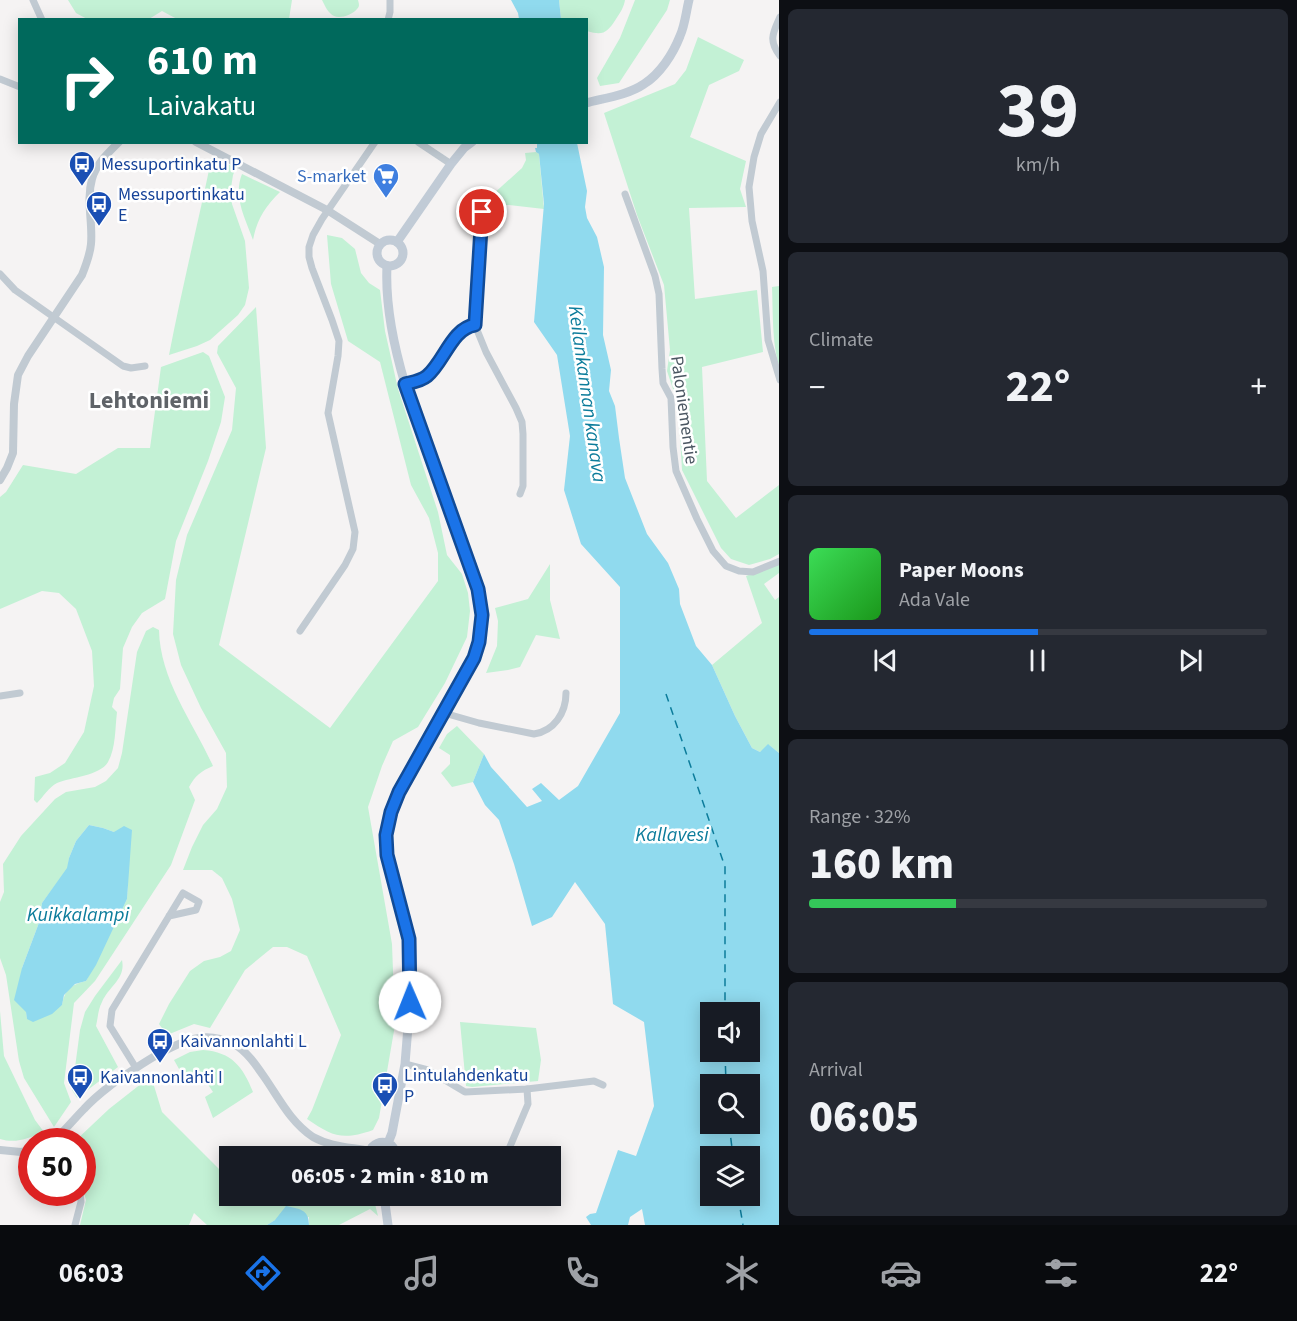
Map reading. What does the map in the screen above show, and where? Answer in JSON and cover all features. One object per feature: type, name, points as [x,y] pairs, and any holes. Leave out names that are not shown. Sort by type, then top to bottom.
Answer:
[{"type":"main road","points":[[588,102],[644,85],[657,74],[681,35],[689,0]]},
{"type":"main road","points":[[397,242],[451,164],[469,144]]},
{"type":"main road","points":[[390,240],[397,242],[402,247],[402,258],[398,264],[387,266],[380,262],[377,255],[380,244],[390,240]]},
{"type":"main road","points":[[387,266],[386,277],[396,352],[405,384],[478,589],[482,615],[479,642],[474,658],[399,792],[391,812],[386,835],[387,855],[409,939],[410,1002],[405,1064],[392,1133],[388,1143]]},
{"type":"main road","points":[[374,1146],[379,1142],[388,1143],[391,1146]]},
{"type":"main road","points":[[385,1206],[388,1225]]},
{"type":"street","points":[[33,0],[41,18]]},
{"type":"street","points":[[388,18],[390,0]]},
{"type":"street","points":[[779,19],[772,36],[772,45],[779,55]]},
{"type":"street","points":[[0,79],[18,86]]},
{"type":"street","points":[[779,104],[761,134],[749,187],[752,221],[763,271],[768,340],[779,377]]},
{"type":"street","points":[[0,480],[12,453],[18,375],[82,275],[91,244],[90,192],[94,172],[117,144]]},
{"type":"street","points":[[200,144],[327,210],[380,244]]},
{"type":"street","points":[[300,631],[345,566],[353,549],[355,532],[328,413],[339,341],[309,257],[309,247],[327,210],[374,144]]},
{"type":"street","points":[[421,144],[451,164]]},
{"type":"street","name":"Paloniementie","points":[[625,194],[655,276],[659,294],[663,383],[671,398],[676,471],[713,551],[726,566],[739,571],[753,572],[779,561]]},
{"type":"street","points":[[486,198],[482,212],[475,325],[486,352],[522,422],[524,486],[520,494]]},
{"type":"street","points":[[0,274],[15,290],[123,366],[131,368],[145,366]]},
{"type":"street","points":[[405,384],[422,380],[430,374],[460,331],[475,325]]},
{"type":"street","points":[[0,696],[20,693]]},
{"type":"street","points":[[444,713],[479,723],[534,734],[543,733],[552,727],[562,714],[566,703],[566,693]]},
{"type":"street","points":[[136,1068],[110,1026],[112,1010],[169,916]]},
{"type":"street","points":[[67,1128],[94,1099],[136,1068],[184,1041],[209,1037],[236,1045],[251,1058],[291,1118],[312,1136],[325,1143],[338,1146]]},
{"type":"street","points":[[405,1064],[428,1070],[465,1092],[527,1089],[594,1081],[603,1085]]},
{"type":"street","points":[[510,1146],[528,1104],[527,1089]]},
{"type":"street","points":[[0,1150],[18,1152]]},
{"type":"street","points":[[75,1225],[80,1206]]},
{"type":"green space","points":[[68,0],[292,0],[289,18],[175,18],[162,11],[151,18],[85,18],[76,13]]},
{"type":"green space","points":[[322,0],[358,0],[359,6],[349,15],[337,17],[328,11]]},
{"type":"green space","points":[[559,0],[625,0],[622,10],[610,27],[601,33],[588,31],[588,18],[561,18]]},
{"type":"green space","points":[[635,0],[670,0],[667,10],[619,83],[600,86],[597,78],[620,38]]},
{"type":"green space","points":[[698,37],[744,60],[739,71],[709,85],[690,137],[746,161],[740,189],[746,207],[689,208],[695,299],[757,290],[763,352],[702,367],[707,481],[736,518],[779,485],[779,554],[749,565],[731,559],[721,548],[682,470],[678,404],[667,371],[670,350],[664,285],[637,215],[604,113],[675,84],[686,70]]},
{"type":"green space","points":[[525,153],[539,154],[544,209],[486,205],[491,196],[522,168],[526,160]]},
{"type":"green space","points":[[212,156],[236,168],[231,188],[232,204],[245,241],[249,288],[245,305],[238,315],[210,340],[169,355],[179,305]]},
{"type":"green space","points":[[242,174],[280,192],[262,214],[253,240],[239,199]]},
{"type":"green space","points":[[327,235],[342,238],[355,249],[361,273],[369,283],[380,290],[385,331],[398,389],[438,512],[447,555],[462,574],[468,593],[470,611],[467,637],[445,683],[418,727],[393,741],[368,807],[392,944],[395,1025],[379,1118],[373,1130],[345,1136],[331,1133],[307,1119],[341,1035],[307,956],[287,947],[273,947],[245,970],[210,1028],[194,1024],[167,1035],[159,1024],[190,971],[204,961],[220,957],[231,951],[240,930],[232,899],[222,878],[212,870],[183,870],[203,825],[217,809],[227,787],[226,753],[181,665],[173,634],[176,580],[187,535],[232,430],[236,388],[217,353],[218,346],[256,307],[266,448],[219,645],[330,728],[438,581],[438,553],[429,518],[411,485],[380,362],[348,341],[331,284]]},
{"type":"green space","points":[[779,286],[779,365],[774,337],[772,287]]},
{"type":"green space","points":[[203,352],[209,356],[225,397],[221,422],[176,541],[165,599],[142,613],[132,627],[123,648],[120,689],[114,698],[112,707],[117,712],[111,756],[104,767],[99,770],[57,783],[37,803],[34,800],[35,777],[50,773],[65,763],[84,732],[94,686],[92,651],[76,609],[59,593],[42,591],[0,609],[0,497],[6,492],[23,465],[76,474],[118,448],[150,448],[161,367]]},
{"type":"green space","points":[[550,564],[550,600],[560,639],[536,635],[520,667],[486,673],[497,646],[498,621],[495,608],[528,599]]},
{"type":"green space","points":[[779,564],[779,573],[764,584],[775,600],[779,597],[779,753],[769,745],[760,752],[752,748],[712,665],[762,623],[746,576]]},
{"type":"green space","points":[[153,627],[159,630],[165,666],[171,683],[213,766],[199,774],[189,787],[195,800],[171,865],[95,981],[74,1003],[64,1083],[71,1102],[54,1127],[24,1078],[19,1061],[6,975],[0,958],[0,902],[4,892],[3,864],[21,836],[55,799],[66,792],[95,787],[106,781],[118,768],[137,652],[146,631]],"holes":[[[89,825],[114,832],[128,881],[127,899],[86,981],[70,988],[62,1005],[27,1019],[22,968],[40,920],[42,903],[68,868],[69,858],[76,841]]]},
{"type":"green space","points":[[457,726],[484,754],[473,782],[452,787],[441,773],[450,764],[450,755],[439,748],[447,734]]},
{"type":"green space","points":[[122,960],[122,972],[105,996],[96,1026],[118,1067],[77,1098],[72,1090],[80,1030],[85,1012]]},
{"type":"green space","points":[[0,1011],[4,1056],[41,1128],[18,1128],[17,1141],[0,1139]]},
{"type":"green space","points":[[460,1022],[536,1028],[541,1060],[538,1081],[466,1086]]},
{"type":"green space","points":[[203,1050],[222,1054],[235,1062],[245,1075],[253,1092],[213,1118],[205,1097],[213,1092],[203,1077],[188,1085],[174,1060],[190,1052]]},
{"type":"green space","points":[[151,1076],[162,1112],[219,1169],[219,1206],[376,1206],[378,1216],[370,1209],[339,1225],[309,1225],[309,1217],[275,1220],[267,1225],[207,1225],[194,1213],[189,1225],[80,1225],[85,1206],[96,1206],[96,1128],[89,1128]]},
{"type":"water","points":[[511,0],[559,0],[561,18],[519,18]]},
{"type":"water","name":"Kallavesi","points":[[537,144],[577,144],[587,191],[585,207],[587,218],[597,237],[604,267],[603,335],[611,370],[609,391],[615,406],[625,478],[647,534],[668,563],[679,589],[680,604],[696,646],[712,665],[752,748],[760,752],[768,744],[779,753],[779,1225],[645,1225],[642,1209],[630,1217],[628,1225],[591,1225],[586,1217],[596,1213],[618,1150],[636,1156],[654,1106],[644,1022],[613,1004],[605,924],[575,882],[552,917],[532,926],[499,820],[485,805],[473,782],[484,754],[491,767],[527,807],[542,801],[532,789],[541,783],[559,800],[578,786],[620,713],[620,587],[581,544],[564,490],[570,436],[557,355],[534,322],[544,204],[539,154],[536,152]]},
{"type":"water","name":"Kuikkalampi","points":[[89,825],[114,832],[124,826],[132,830],[127,899],[86,981],[75,984],[64,995],[62,1005],[52,1014],[33,1022],[27,1019],[26,1012],[14,1000],[22,968],[40,920],[42,903],[67,868],[76,841]]},
{"type":"water","points":[[286,1206],[305,1213],[309,1225],[267,1225],[275,1220]]},
{"type":"ferry route","points":[[666,694],[725,867],[725,1002]]},
{"type":"ferry route","points":[[725,1062],[726,1074]]},
{"type":"ferry route","points":[[730,1134],[732,1146]]},
{"type":"ferry route","points":[[740,1206],[743,1225]]},
{"type":"place","name":"Messuportinkatu P","points":[[82,187]]},
{"type":"place","name":"S-market","points":[[386,199]]},
{"type":"place","name":"Messuportinkatu E","points":[[99,227]]},
{"type":"place","name":"Kaivannonlahti L","points":[[160,1064]]},
{"type":"place","name":"Kaivannonlahti I","points":[[80,1100]]},
{"type":"place","name":"Lintulahdenkatu P","points":[[385,1108]]},
{"type":"district","name":"Lehtoniemi","points":[[149,400]]},
{"type":"route","points":[[410,1002],[409,939],[387,855],[386,835],[391,812],[399,792],[474,658],[479,642],[482,615],[478,589],[405,384],[422,380],[430,374],[460,331],[475,325],[482,212]]},
{"type":"water label","name":"Keilankannan kanava","points":[[587,394]]}]
